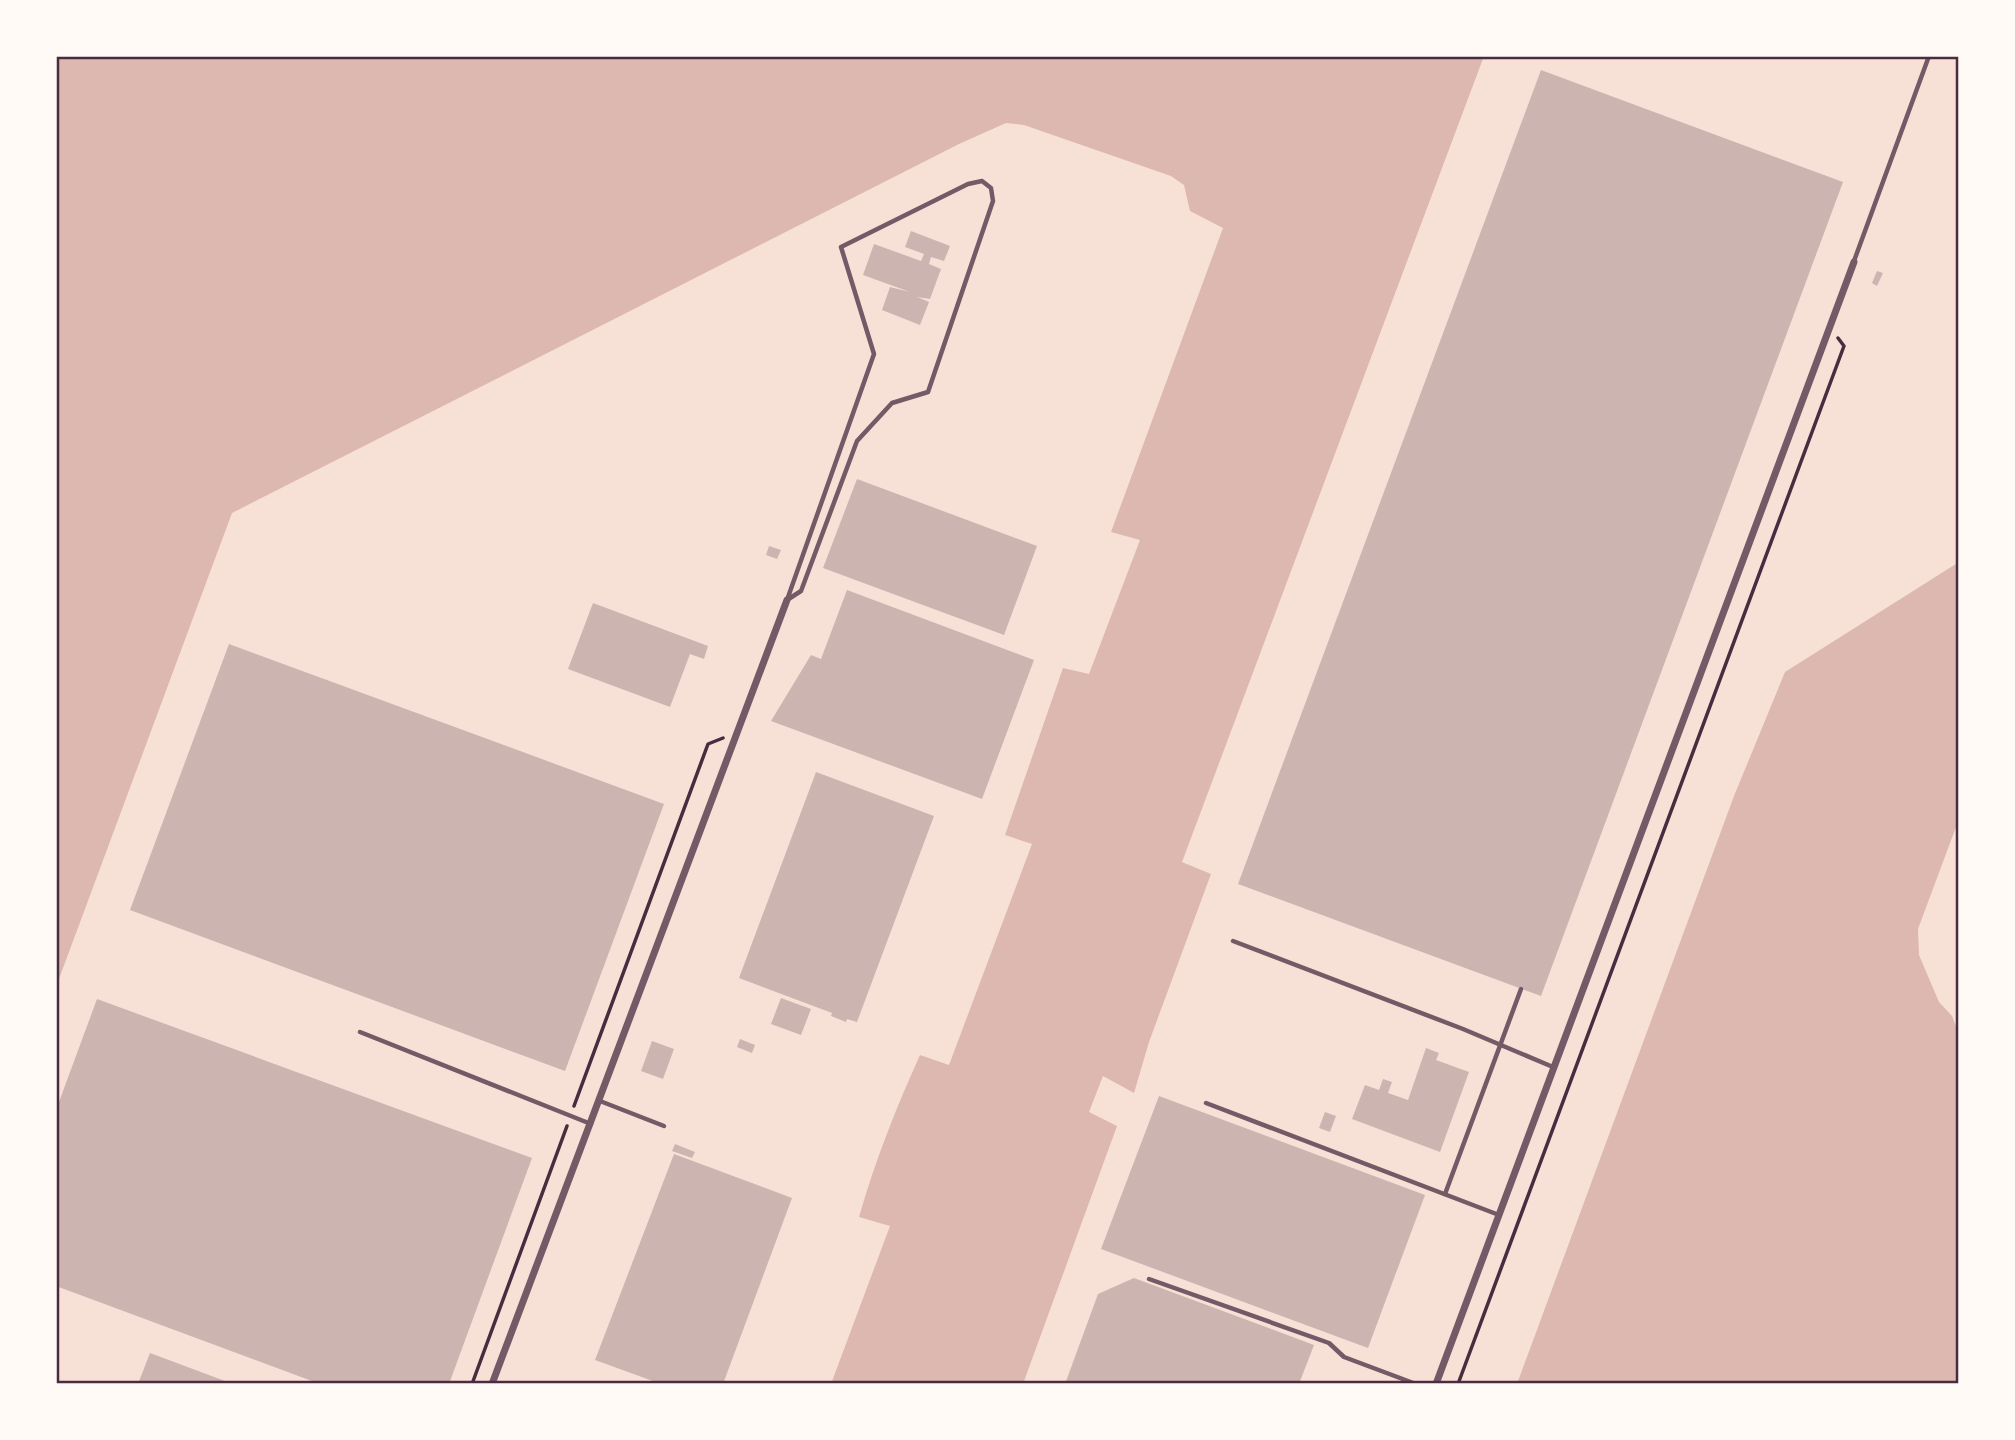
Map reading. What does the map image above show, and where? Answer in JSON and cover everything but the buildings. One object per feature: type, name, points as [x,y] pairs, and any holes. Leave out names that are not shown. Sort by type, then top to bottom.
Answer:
[{"type":"street","points":[[1436,1384],[1854,262]]},
{"type":"street","points":[[492,1384],[592,1125],[787,600]]},
{"type":"lane","points":[[1854,262],[1929,56]]},
{"type":"lane","points":[[982,181],[991,188],[993,201],[928,392],[892,403],[858,441],[801,591],[787,600],[874,354],[841,247],[968,184],[982,181]]},
{"type":"lane","points":[[1233,942],[1554,1067]]},
{"type":"lane","points":[[1445,1194],[1521,989]]},
{"type":"lane","points":[[359,1032],[592,1125]]},
{"type":"lane","points":[[600,1101],[664,1126]]},
{"type":"lane","points":[[1206,1103],[1499,1215]]},
{"type":"lane","points":[[1149,1279],[1329,1343],[1344,1357],[1416,1384]]},
{"type":"path","points":[[1458,1384],[1844,346],[1830,327]]},
{"type":"path","points":[[472,1384],[708,744],[736,732]]},
{"type":"shaded area","points":[[56,56],[1484,56],[1182,862],[1211,874],[1149,1042],[1134,1093],[1103,1076],[1089,1112],[1117,1126],[1023,1384],[831,1384],[890,1226],[859,1217],[872,1176],[920,1055],[949,1065],[1032,844],[1005,835],[1063,668],[1089,674],[1140,540],[1111,532],[1223,228],[1190,211],[1184,185],[1171,176],[1024,125],[1006,123],[959,144],[232,513],[56,987]]},
{"type":"shaded area","points":[[1959,562],[1959,819],[1918,929],[1919,955],[1939,1002],[1952,1016],[1959,1034],[1959,1384],[1517,1384],[1734,796],[1785,672]]}]
